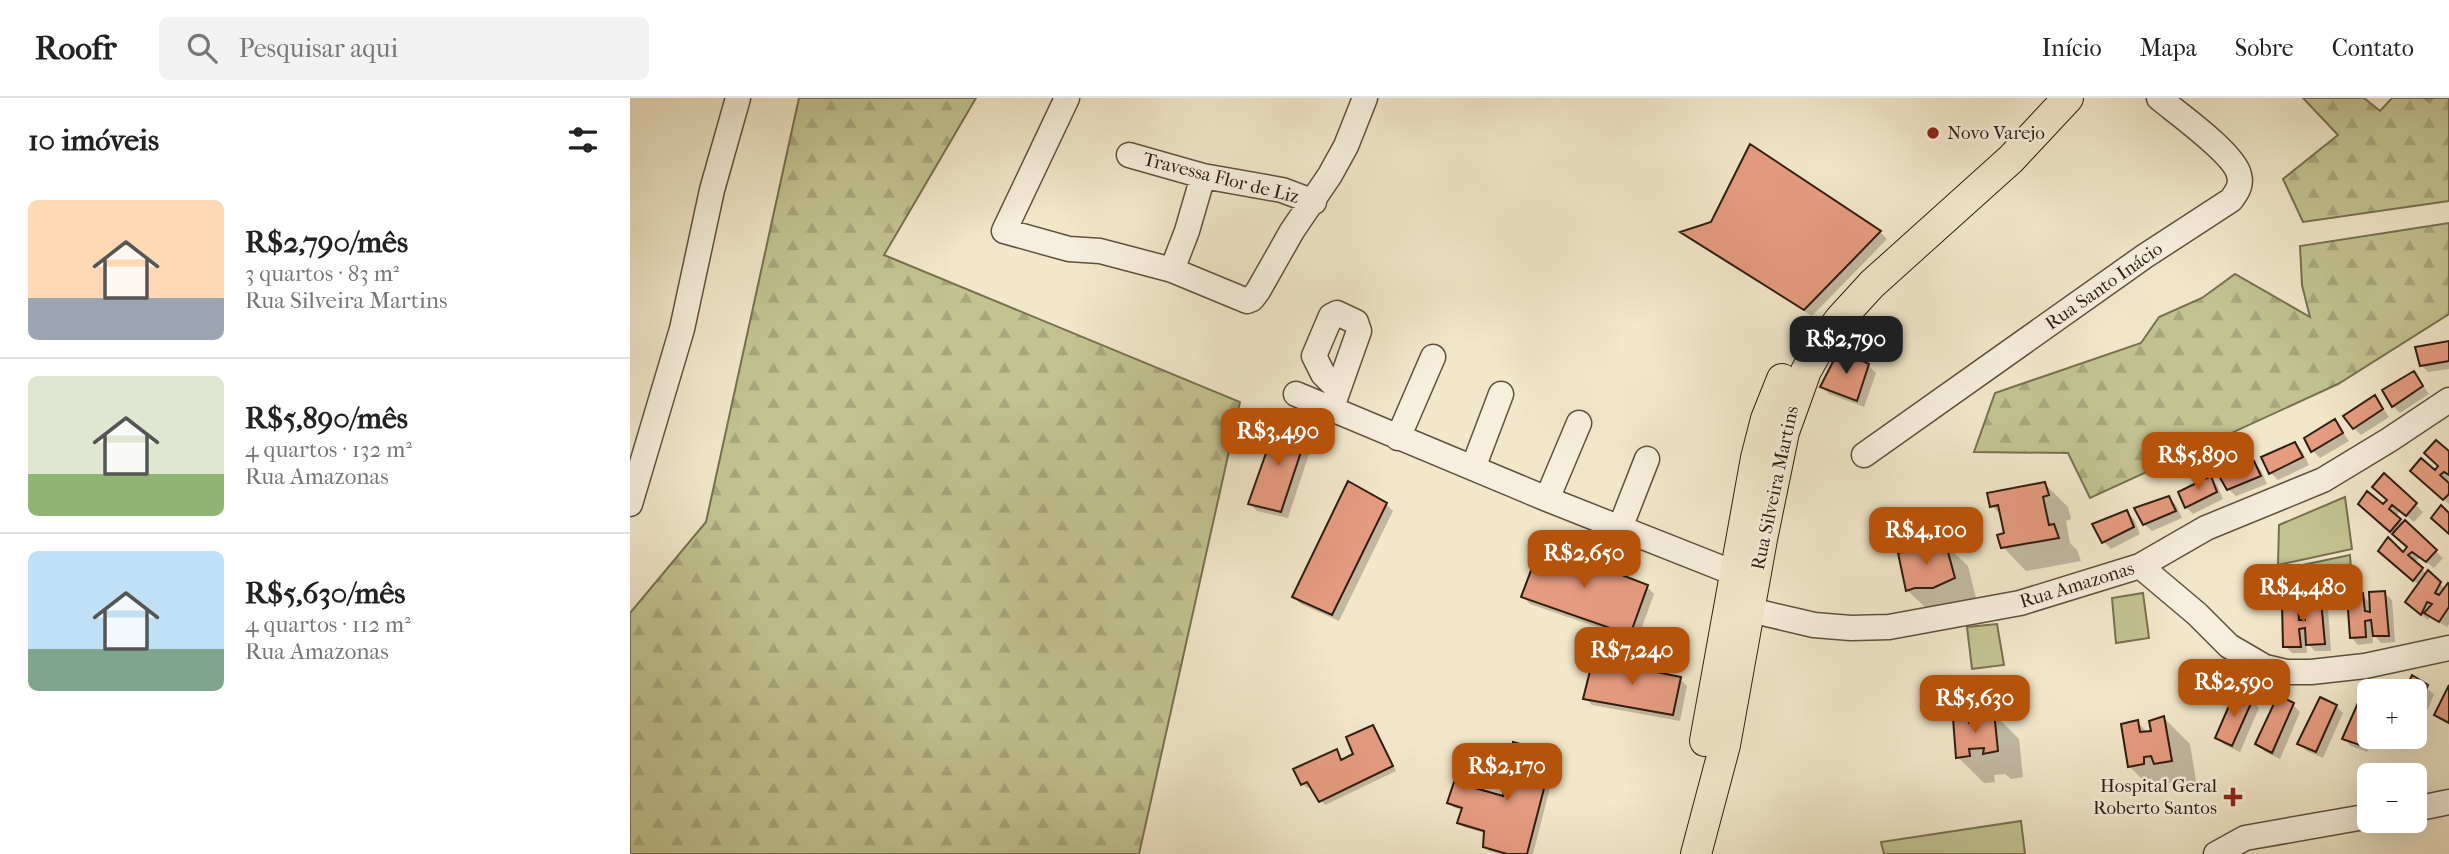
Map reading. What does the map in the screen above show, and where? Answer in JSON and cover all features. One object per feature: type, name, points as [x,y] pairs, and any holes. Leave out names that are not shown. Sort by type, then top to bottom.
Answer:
[{"type":"main road","name":"Rua Silveira Martins","points":[[1675,854],[1704,743],[1756,458],[1766,419],[1786,369],[1801,341],[1853,275],[1997,144],[2041,98]]},
{"type":"main road","name":"Rua Silveira Martins","points":[[1696,854],[1724,745],[1785,430],[1795,398],[1820,346],[1872,284],[2011,159],[2068,98]]},
{"type":"street","points":[[630,504],[681,328],[712,190],[738,98]]},
{"type":"street","points":[[1067,98],[1004,231],[1069,249],[1100,251],[1172,270],[1247,301],[1252,299],[1292,231],[1314,202],[1346,146],[1365,98]]},
{"type":"street","name":"Rua Santo Inácio","points":[[1864,455],[2145,256],[2231,200],[2238,190],[2240,178],[2237,167],[2224,152],[2159,98]]},
{"type":"street","name":"Travessa Flor de Liz","points":[[1129,155],[1203,176],[1282,190],[1314,202]]},
{"type":"street","points":[[1172,270],[1187,232],[1203,176]]},
{"type":"street","points":[[1398,438],[1433,357]]},
{"type":"street","points":[[1296,394],[1334,399],[1398,438],[1734,573]]},
{"type":"street","points":[[1473,468],[1501,394]]},
{"type":"street","name":"Rua Amazonas","points":[[1750,610],[1814,625],[1889,627],[2020,603],[2140,566],[2206,528],[2323,480],[2449,400]]},
{"type":"street","points":[[1547,499],[1579,423]]},
{"type":"street","points":[[1619,528],[1647,459]]},
{"type":"street","points":[[2140,566],[2197,614],[2229,646],[2264,667],[2311,672],[2365,666],[2449,648]]},
{"type":"street","points":[[2427,807],[2449,802]]},
{"type":"street","points":[[2216,854],[2245,838],[2357,818]]},
{"type":"green space","points":[[799,98],[976,98],[884,255],[1240,402],[1139,854],[630,854],[630,613],[706,522]]},
{"type":"green space","points":[[2303,98],[2364,98],[2380,111],[2392,98],[2449,98],[2449,201],[2303,222],[2283,179],[2338,135]]},
{"type":"green space","points":[[2449,223],[2449,314],[2338,384],[2090,498],[2068,453],[1974,452],[1995,393],[2141,343],[2159,317],[2202,298],[2235,274],[2310,317],[2302,285],[2300,246]]},
{"type":"green space","points":[[2345,497],[2352,549],[2278,565],[2279,525]]},
{"type":"green space","points":[[2350,555],[2352,586],[2300,593],[2302,565]]},
{"type":"green space","points":[[2143,593],[2149,638],[2116,643],[2112,598]]},
{"type":"green space","points":[[1997,624],[2004,665],[1972,669],[1967,627]]},
{"type":"green space","points":[[2021,821],[2025,854],[1884,854],[1881,842]]},
{"type":"building","points":[[1750,144],[1881,231],[1804,310],[1680,232],[1711,222]]},
{"type":"building","points":[[2449,341],[2449,361],[2420,366],[2415,347]]},
{"type":"building","points":[[1839,350],[1869,364],[1857,401],[1820,387]]},
{"type":"building","points":[[2414,371],[2423,386],[2392,407],[2382,390]]},
{"type":"building","points":[[2375,395],[2383,409],[2353,429],[2343,416]]},
{"type":"building","points":[[2335,419],[2343,433],[2311,452],[2304,438]]},
{"type":"building","points":[[1277,422],[1308,431],[1281,512],[1248,504]]},
{"type":"building","points":[[2436,440],[2449,451],[2449,475],[2444,472],[2440,475],[2449,483],[2449,494],[2443,500],[2410,471],[2421,458],[2435,470],[2438,466],[2424,453]]},
{"type":"building","points":[[2295,442],[2303,457],[2269,474],[2261,457]]},
{"type":"building","points":[[2254,461],[2261,476],[2227,490],[2218,474]]},
{"type":"building","points":[[2384,473],[2417,503],[2406,516],[2392,505],[2389,509],[2401,519],[2390,532],[2358,504],[2367,491],[2383,504],[2387,500],[2372,487]]},
{"type":"building","points":[[2211,476],[2217,492],[2185,508],[2178,492]]},
{"type":"building","points":[[1348,481],[1387,503],[1332,615],[1292,597]]},
{"type":"building","points":[[2045,482],[2049,495],[2043,497],[2049,525],[2054,524],[2059,538],[2001,548],[1997,535],[2004,533],[1998,505],[1990,507],[1987,493]]},
{"type":"building","points":[[2169,496],[2176,511],[2143,525],[2134,508]]},
{"type":"building","points":[[2441,505],[2449,513],[2449,534],[2431,518]]},
{"type":"building","points":[[2127,510],[2134,527],[2102,543],[2092,524]]},
{"type":"building","points":[[2405,520],[2437,550],[2426,562],[2412,552],[2408,555],[2423,568],[2413,581],[2378,551],[2388,537],[2403,552],[2407,547],[2392,534]]},
{"type":"building","points":[[1945,541],[1955,578],[1933,588],[1906,591],[1898,553]]},
{"type":"building","points":[[1541,544],[1648,585],[1630,635],[1521,597]]},
{"type":"building","points":[[2428,570],[2441,582],[2435,593],[2439,595],[2449,584],[2449,607],[2439,622],[2424,613],[2432,604],[2427,602],[2421,615],[2405,602]]},
{"type":"building","points":[[2385,591],[2389,636],[2373,636],[2371,620],[2365,621],[2366,637],[2350,638],[2347,595],[2363,593],[2365,611],[2370,612],[2369,592]]},
{"type":"building","points":[[2321,600],[2325,644],[2306,645],[2305,628],[2299,629],[2301,647],[2283,647],[2282,603],[2298,602],[2299,620],[2305,620],[2304,601]]},
{"type":"building","points":[[1593,659],[1681,677],[1673,715],[1583,699]]},
{"type":"building","points":[[2449,685],[2449,723],[2434,715]]},
{"type":"building","points":[[2235,692],[2253,699],[2232,746],[2215,738]]},
{"type":"building","points":[[2278,695],[2294,703],[2272,753],[2255,744]]},
{"type":"building","points":[[2320,697],[2337,705],[2316,752],[2297,744]]},
{"type":"building","points":[[2357,705],[2357,744],[2342,739]]},
{"type":"building","points":[[1994,711],[1998,751],[1983,754],[1984,748],[1969,749],[1970,756],[1956,758],[1953,718],[1969,716],[1969,723],[1979,720],[1981,713]]},
{"type":"building","points":[[2164,716],[2172,761],[2154,764],[2151,756],[2144,757],[2144,764],[2128,767],[2121,724],[2138,720],[2140,732],[2151,731],[2149,721]]},
{"type":"building","points":[[1373,725],[1393,766],[1319,802],[1307,782],[1301,785],[1293,769],[1337,749],[1341,760],[1353,754],[1346,737]]},
{"type":"building","points":[[1513,742],[1553,754],[1527,854],[1507,854],[1483,847],[1484,831],[1457,823],[1462,808],[1447,803],[1454,782],[1503,796]]},
{"type":"place","name":"Novo Varejo","points":[[1933,133]]},
{"type":"place","name":"Hospital Geral Roberto Santos","points":[[2233,797]]}]
